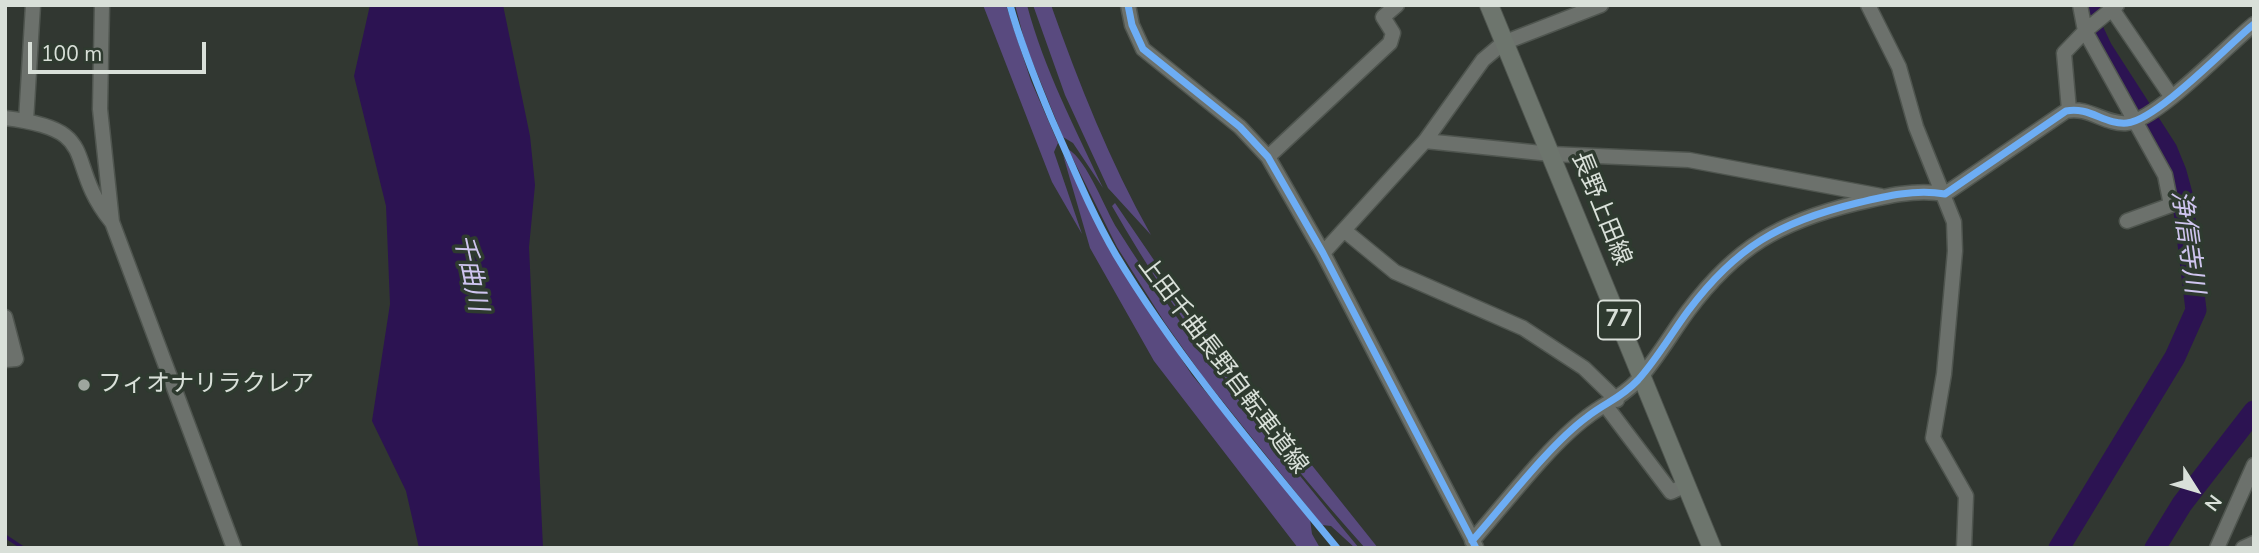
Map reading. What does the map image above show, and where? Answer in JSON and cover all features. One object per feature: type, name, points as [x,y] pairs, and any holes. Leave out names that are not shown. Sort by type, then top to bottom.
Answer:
[{"type":"main road","name":"長野上田線","points":[[1489,5],[1712,548]]},
{"type":"street","points":[[26,121],[33,5]]},
{"type":"street","points":[[102,5],[100,109],[112,222],[234,548]]},
{"type":"street","points":[[1128,5],[1132,26],[1143,49],[1240,127],[1268,157],[1323,253],[1474,544],[1558,446],[1587,417],[1611,403],[1640,377],[1709,284],[1730,261],[1773,232],[1819,212],[1885,197],[1926,190],[1945,194],[2001,152],[2069,110],[2081,108],[2126,123],[2137,120],[2194,80],[2254,24]]},
{"type":"street","points":[[1268,157],[1393,40],[1393,33],[1383,17],[1397,5]]},
{"type":"street","points":[[1323,253],[1425,141],[1483,60],[1503,43],[1601,5]]},
{"type":"street","points":[[1868,5],[1899,67],[1916,127],[1954,222],[1955,251],[1944,374],[1933,438],[1966,496],[1964,548]]},
{"type":"street","points":[[2080,5],[2085,30],[2165,175],[2171,205],[2127,221]]},
{"type":"street","points":[[2069,110],[2064,52],[2085,30],[2113,8],[2171,96]]},
{"type":"street","points":[[5,118],[52,126],[69,136],[81,157],[92,196],[112,222]]},
{"type":"street","points":[[1425,141],[1551,154],[1689,160],[1885,197]]},
{"type":"street","points":[[1345,230],[1395,272],[1522,328],[1584,368],[1671,492],[1686,485]]},
{"type":"street","points":[[5,317],[16,359],[5,360]]},
{"type":"street","points":[[2217,548],[2254,465]]},
{"type":"street","points":[[2243,548],[2254,543]]},
{"type":"shaded area","points":[[983,5],[1006,5],[1031,81],[1058,143],[1054,152],[1082,234],[1052,182]]},
{"type":"shaded area","points":[[1015,5],[1027,5],[1051,75],[1103,188],[1073,143],[1063,137],[1026,46]]},
{"type":"shaded area","points":[[1033,5],[1051,5],[1096,122],[1151,235],[1108,188],[1065,95]]},
{"type":"shaded area","points":[[1068,149],[1082,164],[1118,230],[1174,313],[1234,393],[1359,548],[1355,548],[1331,526],[1322,525],[1204,378],[1117,247]]},
{"type":"shaded area","points":[[1063,155],[1109,249],[1192,375],[1310,519],[1312,534],[1320,548],[1298,548],[1154,361],[1090,248]]},
{"type":"shaded area","points":[[1115,203],[1188,310],[1378,548],[1365,548],[1262,426],[1168,296],[1112,206]]},
{"type":"water","name":"千曲川","points":[[370,5],[503,5],[530,136],[535,185],[529,247],[543,548],[419,548],[406,491],[372,421],[390,304],[386,206],[354,76]]},
{"type":"waterway","name":"浄信寺川","points":[[2059,548],[2175,357],[2196,310],[2182,194],[2176,172],[2167,150],[2102,49],[2093,30],[2089,5]]},
{"type":"waterway","points":[[2155,548],[2182,504],[2254,411]]},
{"type":"waterway","points":[[5,536],[23,548]]},
{"type":"cycle path","name":"上田千曲長野自転車道線","points":[[1010,5],[1052,120],[1116,255],[1193,369],[1337,548]]},
{"type":"cycle path","points":[[1128,5],[1132,25],[1143,49],[1240,127],[1268,157],[1323,253],[1476,548]]},
{"type":"cycle path","points":[[1472,541],[1527,476],[1572,429],[1638,380],[1706,289],[1724,270],[1761,240],[1829,210],[1890,196],[1912,193],[1945,194],[2066,111],[2082,111],[2119,123],[2140,119],[2174,96],[2254,24]]},
{"type":"place","name":"フィオナリラクレア","points":[[84,385]]}]
